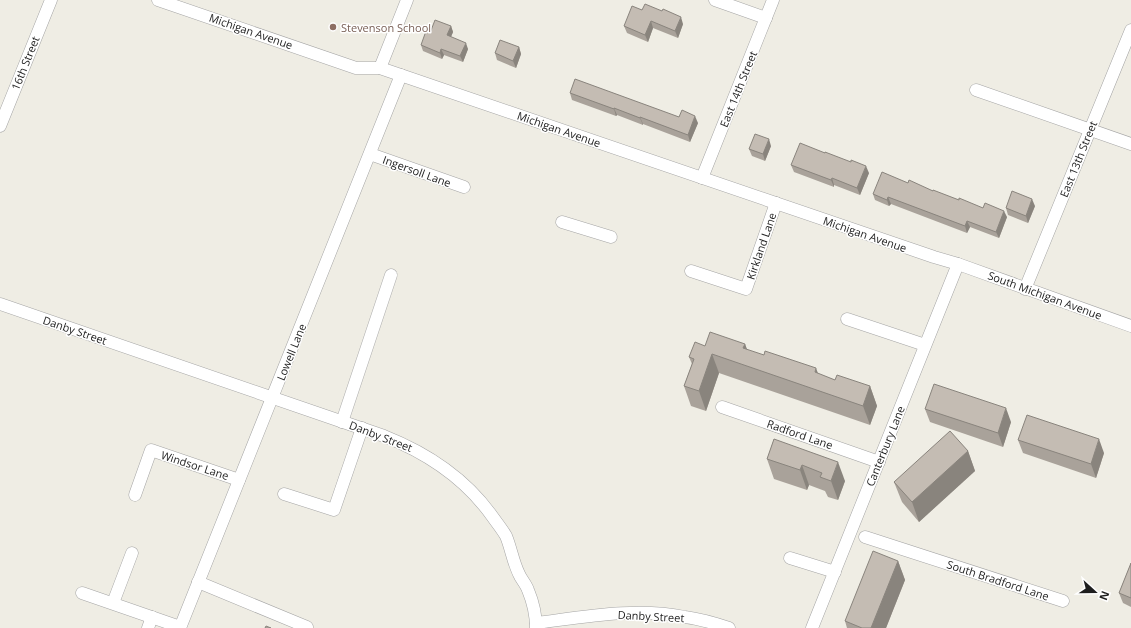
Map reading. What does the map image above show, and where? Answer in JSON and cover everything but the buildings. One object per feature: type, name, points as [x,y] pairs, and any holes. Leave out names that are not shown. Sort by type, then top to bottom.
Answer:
[{"type":"street","name":"16th Street","points":[[0,126],[51,0]]},
{"type":"street","name":"Michigan Avenue","points":[[158,0],[356,68],[380,68],[776,204],[958,264]]},
{"type":"street","points":[[380,68],[408,0]]},
{"type":"street","points":[[715,0],[766,18]]},
{"type":"street","name":"East 14th Street","points":[[702,178],[774,0]]},
{"type":"street","name":"East 13th Street","points":[[1025,289],[1131,30]]},
{"type":"street","name":"Lowell Lane","points":[[180,628],[401,75]]},
{"type":"street","points":[[976,90],[1131,144]]},
{"type":"street","name":"Ingersoll Lane","points":[[370,154],[464,187]]},
{"type":"street","name":"Kirkland Lane","points":[[691,271],[746,289],[776,204]]},
{"type":"street","points":[[562,222],[611,237]]},
{"type":"street","name":"South Michigan Avenue","points":[[958,264],[1131,326]]},
{"type":"street","name":"Canterbury Lane","points":[[812,628],[958,264]]},
{"type":"street","points":[[342,422],[391,275]]},
{"type":"street","name":"Danby Street","points":[[0,304],[362,428],[404,444],[420,452],[446,469],[477,497],[500,526],[506,537],[519,574],[528,589],[534,608],[536,625],[630,613],[684,616],[729,628]]},
{"type":"street","points":[[847,319],[925,345]]},
{"type":"street","name":"Radford Lane","points":[[722,407],[879,462]]},
{"type":"street","points":[[284,494],[334,510],[362,428]]},
{"type":"street","name":"Windsor Lane","points":[[135,495],[151,450],[239,480]]},
{"type":"street","name":"South Bradford Lane","points":[[865,537],[1063,601]]},
{"type":"street","points":[[113,603],[132,553]]},
{"type":"street","points":[[790,558],[835,572]]},
{"type":"street","points":[[198,582],[307,627]]},
{"type":"street","points":[[82,593],[113,603],[150,622],[180,628]]},
{"type":"place","name":"Stevenson School","points":[[333,27]]}]
